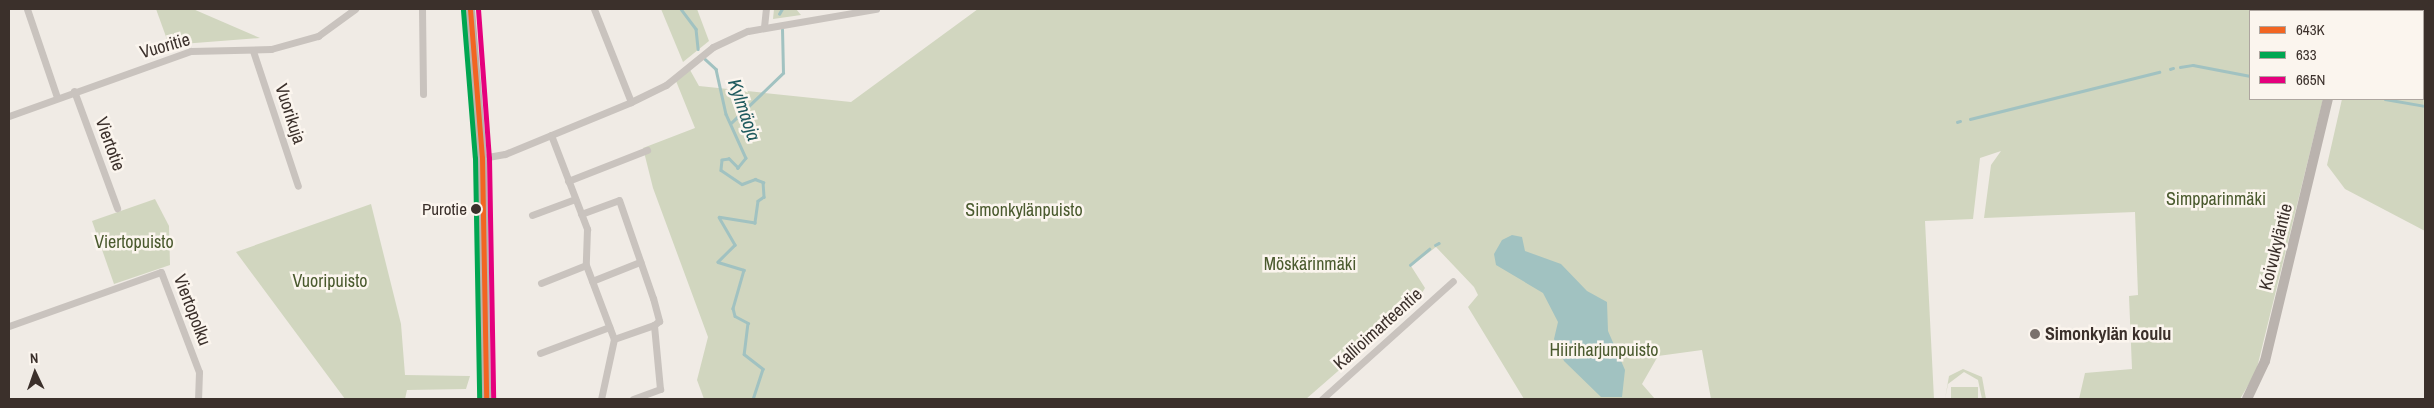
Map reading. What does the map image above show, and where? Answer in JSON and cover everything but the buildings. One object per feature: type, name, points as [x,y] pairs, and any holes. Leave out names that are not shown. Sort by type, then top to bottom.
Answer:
[{"type":"main road","points":[[470,9],[482,158],[486,399]]},
{"type":"main road","name":"Koivukyläntie","points":[[2247,399],[2265,361],[2328,100]]},
{"type":"street","points":[[27,9],[57,97]]},
{"type":"street","name":"Vuoritie","points":[[9,116],[57,97],[191,51],[253,51],[318,36],[355,9]]},
{"type":"street","points":[[422,9],[423,94]]},
{"type":"street","points":[[594,9],[631,102]]},
{"type":"street","points":[[764,27],[766,9]]},
{"type":"street","points":[[482,158],[505,154],[631,102],[666,85],[713,47],[764,27],[876,9]]},
{"type":"street","name":"Vuorikuja","points":[[253,51],[298,186]]},
{"type":"street","name":"Viertotie","points":[[74,91],[117,208]]},
{"type":"street","points":[[551,135],[587,229],[586,265],[614,339],[601,399]]},
{"type":"street","points":[[568,181],[647,150]]},
{"type":"street","points":[[532,215],[575,199]]},
{"type":"street","points":[[581,214],[619,200],[659,321],[654,325],[614,339]]},
{"type":"street","points":[[592,281],[640,262]]},
{"type":"street","points":[[541,283],[586,265]]},
{"type":"street","name":"Viertopolku","points":[[9,326],[161,272],[199,372],[198,399]]},
{"type":"street","name":"Kallioimarteentie","points":[[1322,399],[1453,281]]},
{"type":"street","points":[[633,399],[660,389],[654,325]]},
{"type":"street","points":[[540,353],[609,327]]},
{"type":"green space","points":[[156,9],[193,9],[260,38],[169,45]]},
{"type":"green space","points":[[661,9],[697,9],[709,41],[683,62]]},
{"type":"green space","points":[[774,9],[796,9],[801,15],[773,19]]},
{"type":"green space","name":"Simonkylänpuisto","points":[[978,9],[2323,9],[2249,10],[2249,100],[2323,100],[2256,372],[2240,399],[2079,399],[2085,373],[2132,369],[2129,296],[2138,295],[2135,212],[1984,218],[1991,165],[2001,151],[1980,158],[1973,219],[1925,221],[1934,399],[1711,399],[1702,350],[1658,356],[1642,384],[1655,399],[1524,399],[1468,307],[1478,295],[1474,287],[1436,247],[1411,266],[1425,288],[1415,304],[1306,399],[704,399],[697,380],[708,337],[653,188],[643,148],[695,128],[676,81],[690,70],[699,86],[851,102]]},
{"type":"green space","points":[[2425,96],[2425,231],[2345,189],[2327,165],[2342,100],[2424,100]]},
{"type":"green space","name":"Viertopuisto","points":[[155,199],[169,226],[170,265],[114,284],[92,221]]},
{"type":"green space","name":"Vuoripuisto","points":[[371,204],[401,324],[405,375],[470,376],[466,389],[407,390],[405,399],[345,399],[236,252]]},
{"type":"green space","points":[[1963,369],[1982,377],[1986,399],[1982,399],[1978,380],[1964,372],[1948,384],[1945,399],[1949,376]]},
{"type":"green space","points":[[1951,387],[1978,387],[1978,399],[1951,399]]},
{"type":"water","points":[[1512,235],[1522,237],[1525,251],[1561,264],[1587,291],[1607,302],[1608,331],[1625,370],[1622,397],[1601,397],[1564,361],[1554,339],[1558,322],[1543,293],[1496,265],[1494,254],[1502,240]]},
{"type":"waterway","name":"Kylmäoja","points":[[681,9],[696,29],[698,49]]},
{"type":"waterway","points":[[779,14],[782,9]]},
{"type":"waterway","points":[[731,123],[783,73],[782,30]]},
{"type":"waterway","name":"Kylmäoja","points":[[705,59],[716,69],[726,114],[746,158],[738,168],[729,159],[722,160],[721,170],[742,184],[755,179],[763,182],[764,197],[758,201],[755,223],[719,217],[735,245],[718,262],[744,270],[733,308],[735,316],[748,323],[744,354],[763,369],[753,399]]},
{"type":"waterway","points":[[2180,67],[2193,65],[2249,76]]},
{"type":"waterway","points":[[1970,119],[2159,72]]},
{"type":"waterway","points":[[2391,100],[2425,106]]},
{"type":"waterway","points":[[1435,245],[1439,243]]},
{"type":"waterway","points":[[1410,265],[1429,249]]},
{"type":"transit line","name":"643K","points":[[470,9],[482,158],[486,399]]},
{"type":"transit line","name":"665N","points":[[478,9],[489,158],[493,399]]},
{"type":"transit line","name":"633","points":[[463,10],[475,158],[479,399]]},
{"type":"place","name":"Purotie","points":[[476,209]]},
{"type":"place","name":"Simonkylän koulu","points":[[2035,334]]},
{"type":"park label","name":"Simpparinmäki","points":[[2216,199]]},
{"type":"park label","name":"Möskärinmäki","points":[[1310,264]]},
{"type":"park label","name":"Hiiriharjunpuisto","points":[[1604,350]]}]
